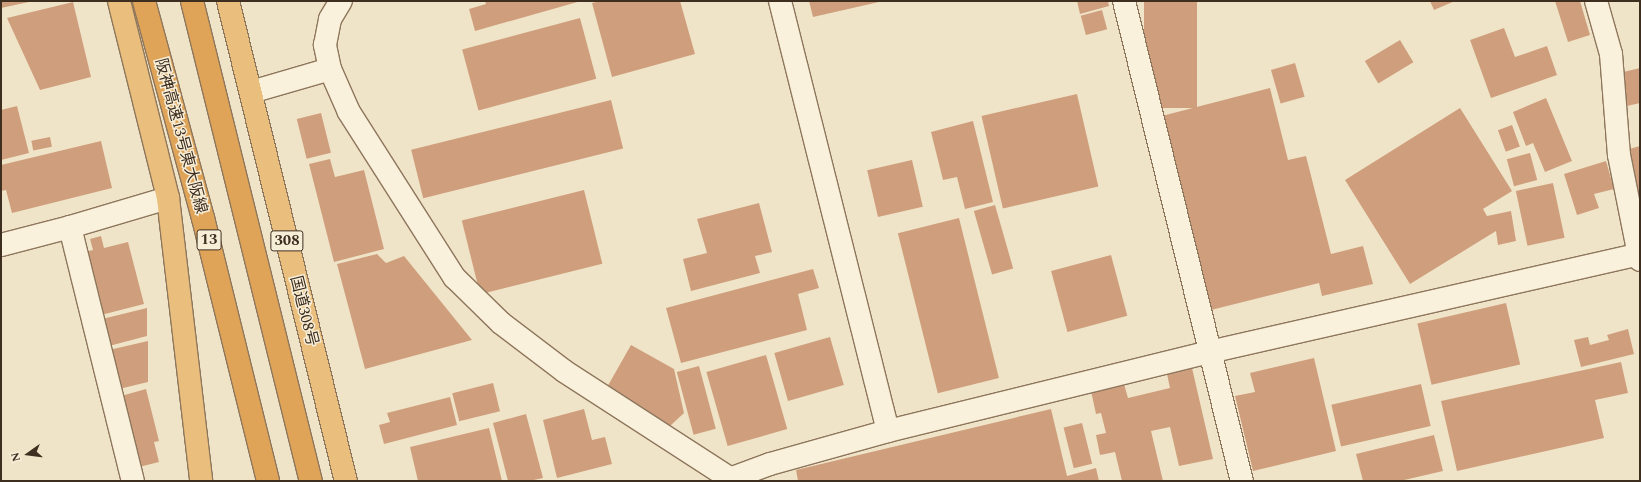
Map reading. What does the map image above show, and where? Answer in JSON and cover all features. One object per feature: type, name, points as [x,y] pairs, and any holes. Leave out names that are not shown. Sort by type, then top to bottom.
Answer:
[{"type":"highway","points":[[119,1],[168,198],[201,481]]},
{"type":"highway","name":"阪神高速13号東大阪線","points":[[144,1],[203,218],[268,481]]},
{"type":"highway","points":[[192,1],[311,481]]},
{"type":"highway","name":"国道308号","points":[[228,1],[346,481]]},
{"type":"highway","points":[[203,218],[215,305],[252,481]]},
{"type":"street","points":[[341,1],[330,19],[325,45],[330,69],[349,112],[454,277],[501,323],[564,371],[729,480],[770,464],[888,431],[1209,352],[1640,256],[1619,155],[1611,54],[1596,1]]},
{"type":"street","points":[[780,1],[888,431]]},
{"type":"street","points":[[1124,1],[1209,352],[1242,481]]},
{"type":"street","points":[[251,92],[330,69]]},
{"type":"street","points":[[1,245],[70,227],[168,198]]},
{"type":"street","points":[[70,227],[133,481]]},
{"type":"building","points":[[1,1],[29,1],[29,2],[1,8]]},
{"type":"building","points":[[485,1],[581,1],[475,31],[469,9],[486,4]]},
{"type":"building","points":[[600,1],[680,1],[695,54],[612,77],[592,3]]},
{"type":"building","points":[[809,1],[879,1],[879,2],[813,17]]},
{"type":"building","points":[[1077,1],[1108,1],[1109,6],[1080,14]]},
{"type":"building","points":[[1144,1],[1197,1],[1197,108],[1144,108]]},
{"type":"building","points":[[1430,1],[1455,1],[1434,10]]},
{"type":"building","points":[[1555,1],[1580,1],[1590,35],[1568,42]]},
{"type":"building","points":[[73,2],[91,77],[40,90],[7,18]]},
{"type":"building","points":[[1102,10],[1107,29],[1086,35],[1081,16]]},
{"type":"building","points":[[580,18],[596,79],[478,110],[462,50]]},
{"type":"building","points":[[1504,28],[1515,57],[1547,46],[1557,75],[1491,98],[1470,40]]},
{"type":"building","points":[[1400,40],[1413,62],[1378,83],[1365,61]]},
{"type":"building","points":[[1295,63],[1305,97],[1281,104],[1271,70]]},
{"type":"building","points":[[1640,68],[1640,103],[1627,106],[1619,73]]},
{"type":"building","points":[[1270,88],[1288,160],[1306,156],[1331,254],[1363,246],[1373,284],[1322,296],[1319,283],[1207,311],[1158,117]]},
{"type":"building","points":[[1077,94],[1098,187],[1003,209],[982,116]]},
{"type":"building","points":[[1546,98],[1572,161],[1545,172],[1533,143],[1526,146],[1513,112]]},
{"type":"building","points":[[611,100],[623,149],[423,198],[411,150]]},
{"type":"building","points":[[17,106],[29,153],[1,160],[1,110]]},
{"type":"building","points":[[1460,108],[1512,191],[1483,209],[1487,216],[1511,211],[1516,241],[1498,245],[1496,231],[1410,284],[1345,180]]},
{"type":"building","points":[[321,113],[331,153],[307,159],[297,119]]},
{"type":"building","points":[[973,121],[993,202],[965,209],[957,177],[943,180],[931,132]]},
{"type":"building","points":[[1512,125],[1520,147],[1506,152],[1498,130]]},
{"type":"building","points":[[50,137],[52,147],[33,150],[31,141]]},
{"type":"building","points":[[101,141],[112,188],[12,213],[6,190],[1,191],[1,165]]},
{"type":"building","points":[[1640,146],[1640,212],[1630,174],[1635,173],[1629,149]]},
{"type":"building","points":[[1530,153],[1537,180],[1514,186],[1507,159]]},
{"type":"building","points":[[330,159],[335,177],[364,170],[384,249],[334,262],[309,164]]},
{"type":"building","points":[[912,160],[923,207],[878,217],[867,170]]},
{"type":"building","points":[[1606,161],[1614,189],[1594,194],[1599,208],[1577,215],[1564,174]]},
{"type":"building","points":[[1553,183],[1565,238],[1527,246],[1516,191]]},
{"type":"building","points":[[584,190],[602,264],[480,294],[462,220]]},
{"type":"building","points":[[759,203],[772,252],[755,256],[760,273],[691,291],[683,259],[707,253],[697,219]]},
{"type":"building","points":[[995,205],[1013,268],[992,275],[974,211]]},
{"type":"building","points":[[959,218],[999,378],[938,393],[898,233]]},
{"type":"building","points":[[101,236],[104,248],[128,242],[144,304],[101,315],[84,252],[93,250],[90,239]]},
{"type":"building","points":[[377,254],[386,263],[404,256],[472,340],[365,369],[337,264]]},
{"type":"building","points":[[1111,255],[1127,316],[1067,332],[1051,271]]},
{"type":"building","points":[[813,269],[819,288],[798,294],[807,330],[681,363],[666,308]]},
{"type":"building","points":[[1506,303],[1520,364],[1432,385],[1417,323]]},
{"type":"building","points":[[147,308],[147,336],[109,346],[102,319]]},
{"type":"building","points":[[1628,329],[1634,354],[1581,367],[1574,340],[1588,337],[1590,345],[1609,340],[1607,335]]},
{"type":"building","points":[[830,337],[844,385],[788,401],[774,353]]},
{"type":"building","points":[[148,341],[148,382],[119,389],[109,350]]},
{"type":"building","points":[[631,345],[674,369],[684,413],[670,426],[606,389]]},
{"type":"building","points":[[766,355],[787,429],[728,446],[706,372]]},
{"type":"building","points":[[1314,358],[1336,451],[1253,471],[1235,396],[1255,392],[1250,373]]},
{"type":"building","points":[[1621,362],[1628,393],[1595,400],[1604,438],[1457,471],[1441,401]]},
{"type":"building","points":[[699,366],[716,429],[694,435],[677,372]]},
{"type":"building","points":[[1192,368],[1213,459],[1179,466],[1170,427],[1151,431],[1163,481],[1122,481],[1115,452],[1100,455],[1096,435],[1106,433],[1101,413],[1096,414],[1091,391],[1124,384],[1128,398],[1170,388],[1167,374]]},
{"type":"building","points":[[493,383],[500,411],[459,421],[452,393]]},
{"type":"building","points":[[1421,384],[1431,426],[1341,447],[1331,405]]},
{"type":"building","points":[[146,389],[159,441],[154,442],[159,462],[139,467],[121,396]]},
{"type":"building","points":[[450,397],[457,425],[384,444],[379,425],[390,422],[387,413]]},
{"type":"building","points":[[584,409],[592,440],[605,437],[612,464],[557,478],[543,420]]},
{"type":"building","points":[[1051,409],[1067,476],[1096,468],[1099,481],[798,481],[796,470]]},
{"type":"building","points":[[526,414],[543,478],[529,481],[508,481],[493,423]]},
{"type":"building","points":[[1082,423],[1092,464],[1074,468],[1064,428]]},
{"type":"building","points":[[489,428],[502,481],[418,481],[410,447]]},
{"type":"building","points":[[1434,435],[1443,471],[1400,481],[1363,481],[1356,454]]}]
